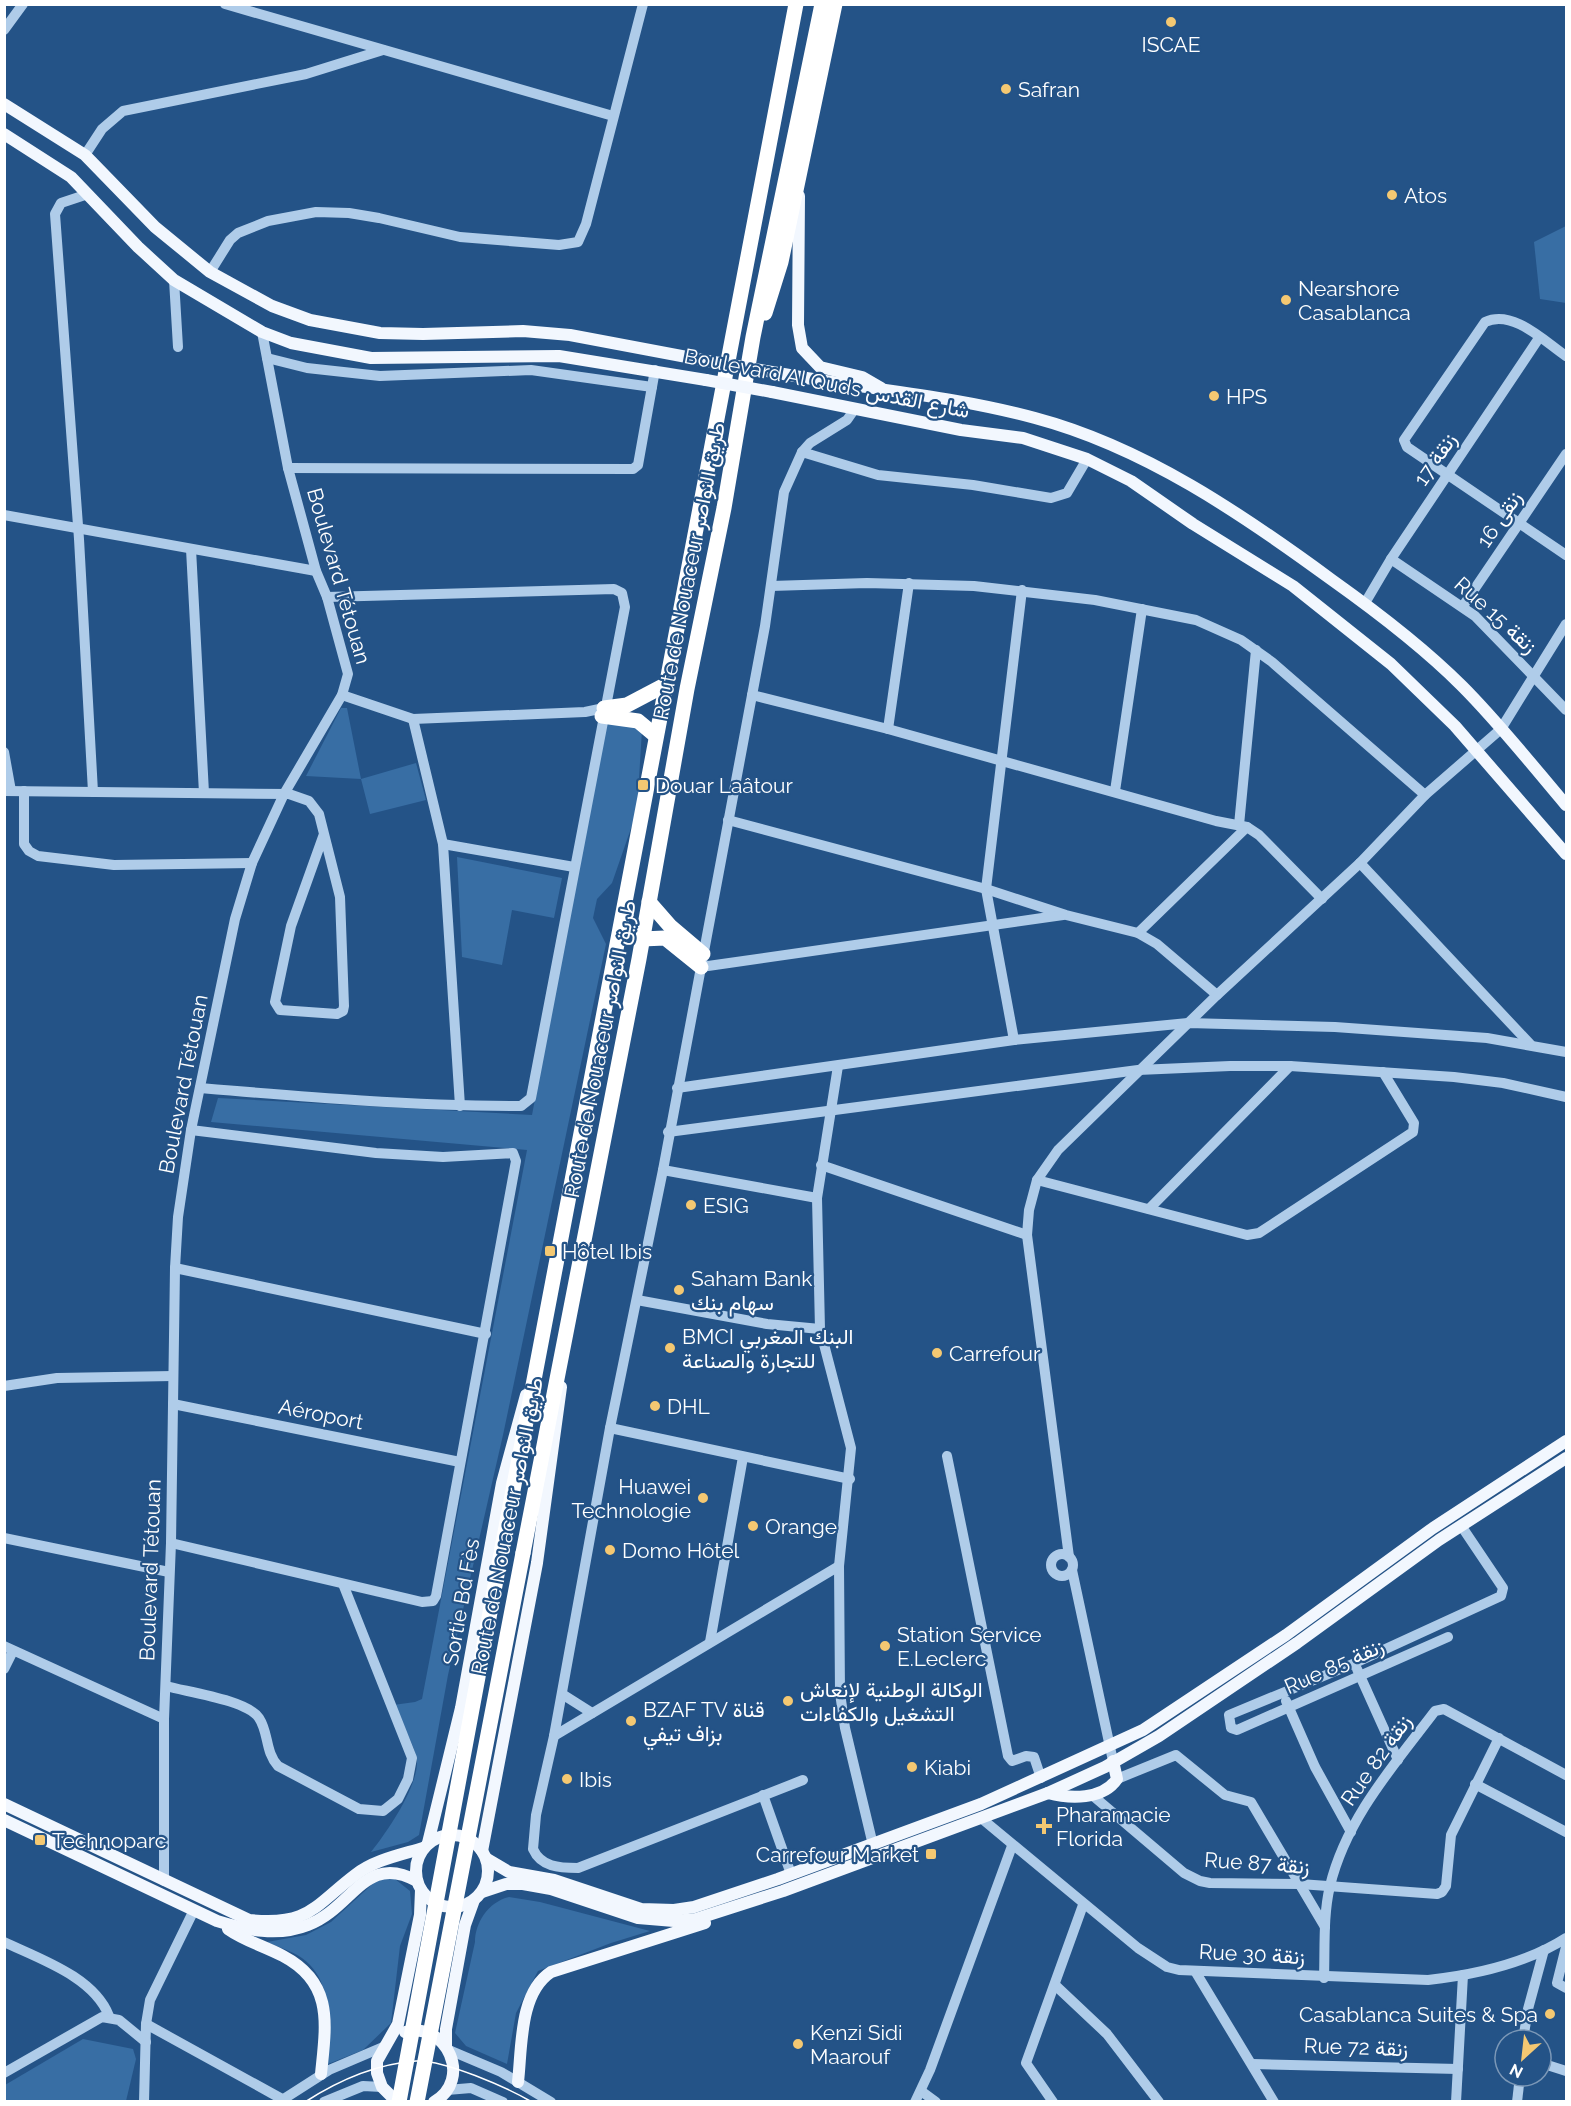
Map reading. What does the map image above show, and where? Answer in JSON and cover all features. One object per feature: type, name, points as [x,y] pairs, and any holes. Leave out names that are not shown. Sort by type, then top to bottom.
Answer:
[{"type":"highway","name":"Route de Nouaceur طريق النواصر","points":[[398,2102],[796,4]]},
{"type":"highway","name":"Route de Nouaceur طريق النواصر","points":[[417,2102],[642,939],[688,680],[724,508],[753,337],[822,4]]},
{"type":"highway","points":[[753,337],[777,279],[835,4]]},
{"type":"highway","points":[[603,712],[627,705],[665,685]]},
{"type":"highway","points":[[603,712],[638,722],[656,736]]},
{"type":"highway","points":[[649,902],[706,962]]},
{"type":"highway","points":[[642,939],[665,938],[706,962]]},
{"type":"main road","name":"Boulevard Al Quds شارع القدس","points":[[4,104],[85,155],[155,227],[210,272],[272,306],[310,320],[344,328],[423,334],[513,331],[558,334],[1034,417],[1087,435],[1156,466],[1209,496],[1292,550],[1365,603],[1462,686],[1566,805]]},
{"type":"main road","name":"Boulevard Al Quds شارع القدس","points":[[4,134],[71,177],[174,280],[262,332],[291,343],[370,358],[559,356],[655,370],[961,430],[1023,438],[1088,459],[1158,497],[1186,519],[1293,586],[1391,664],[1476,749],[1566,854]]},
{"type":"main road","points":[[798,183],[798,324],[802,348],[820,367],[862,377],[884,390]]},
{"type":"main road","name":"Sortie Bd Fès","points":[[426,1846],[460,1708],[501,1483],[516,1424],[536,1368]]},
{"type":"main road","points":[[436,2101],[447,2090],[454,2070],[447,2048],[446,2029],[465,1925],[488,1876],[484,1855],[537,1563],[558,1420],[562,1383],[559,1368]]},
{"type":"main road","points":[[4,1804],[238,1916],[274,1922],[311,1911],[369,1866],[426,1846],[437,1838],[457,1835],[467,1838],[484,1855],[509,1872],[554,1880],[620,1903],[658,1910],[694,1907],[873,1845],[1041,1778],[1143,1730],[1259,1653],[1433,1528],[1566,1441]]},
{"type":"main road","points":[[217,1921],[265,1931],[291,1930],[322,1919],[379,1873],[393,1871],[419,1885],[426,1896],[441,1905],[458,1907],[506,1884],[536,1886],[617,1912],[656,1921],[696,1919],[722,1912],[1048,1793],[1113,1761],[1159,1736],[1297,1643],[1439,1540],[1566,1458]]},
{"type":"main road","points":[[1048,1793],[1071,1797],[1092,1795],[1113,1785],[1117,1779],[1113,1761]]},
{"type":"main road","points":[[4,1820],[217,1921],[245,1939],[302,1967],[317,1984],[324,2012],[321,2074]]},
{"type":"main road","points":[[393,2037],[401,2010],[420,1915],[417,1860],[426,1846]]},
{"type":"main road","points":[[518,2082],[526,2014],[533,1991],[540,1979],[551,1972],[704,1923],[722,1912]]},
{"type":"main road","points":[[398,2102],[383,2093],[377,2068],[383,2047],[393,2037],[411,2030],[421,2030],[431,2033],[447,2048]]},
{"type":"street","points":[[4,30],[23,4]]},
{"type":"street","points":[[225,4],[613,116]]},
{"type":"street","points":[[210,272],[230,240],[238,232],[267,221],[316,212],[369,216],[460,237],[571,245],[578,242],[583,235],[643,4]]},
{"type":"street","points":[[85,155],[102,129],[123,111],[306,74],[383,50]]},
{"type":"street","points":[[88,194],[61,202],[55,214],[78,529],[93,792]]},
{"type":"street","points":[[174,280],[178,347]]},
{"type":"street","points":[[1566,356],[1512,320],[1501,317],[1492,318],[1476,331],[1404,442],[1407,447],[1566,555]]},
{"type":"street","name":"Boulevard Tétouan","points":[[164,1881],[164,1719],[171,1543],[175,1268],[178,1217],[191,1130],[235,919],[252,863],[284,794],[347,684],[347,664],[327,597],[316,571],[288,468],[262,332]]},
{"type":"street","name":"زنقة 17","points":[[1365,603],[1391,559],[1539,338]]},
{"type":"street","points":[[267,358],[307,368],[380,376],[531,370],[652,387]]},
{"type":"street","points":[[288,468],[633,469],[638,465],[655,370]]},
{"type":"street","points":[[803,1780],[578,1868],[550,1865],[537,1857],[532,1840],[562,1695],[610,1428],[663,1170],[668,1132],[706,962],[728,820],[771,586],[784,492],[802,452],[810,443],[847,420],[854,410]]},
{"type":"street","points":[[802,452],[878,476],[982,486],[1051,498],[1067,493],[1088,459]]},
{"type":"street","name":"زنقى 16","points":[[1463,606],[1566,454]]},
{"type":"street","points":[[4,515],[316,571]]},
{"type":"street","points":[[191,549],[204,793]]},
{"type":"street","name":"Rue 15 زنقة","points":[[1391,559],[1463,606],[1534,675],[1566,710]]},
{"type":"street","points":[[771,586],[909,583],[1022,590],[1196,620],[1241,640],[1256,650],[1425,795]]},
{"type":"street","points":[[888,729],[909,583]]},
{"type":"street","points":[[200,1088],[350,1101],[460,1106],[521,1106],[531,1098],[603,712],[625,607],[622,592],[614,589],[327,597]]},
{"type":"street","points":[[1014,1040],[986,889],[1022,590]]},
{"type":"street","points":[[1115,791],[1142,609]]},
{"type":"street","points":[[1113,1761],[1069,1557],[1027,1234],[1029,1210],[1037,1180],[1058,1150],[1138,1070],[1360,863],[1425,795],[1501,729],[1566,624]]},
{"type":"street","points":[[1138,933],[1243,826],[1256,650]]},
{"type":"street","points":[[342,695],[413,719],[603,712]]},
{"type":"street","points":[[752,695],[888,729],[1216,821],[1243,826],[1259,835],[1322,899]]},
{"type":"street","points":[[413,719],[443,843],[460,1106]]},
{"type":"street","points":[[4,752],[8,791],[284,794],[303,798],[314,805],[324,834],[340,897],[344,1009],[337,1014],[280,1011],[275,1002],[291,926],[324,834]]},
{"type":"street","points":[[24,791],[24,844],[29,851],[38,856],[114,865],[252,863]]},
{"type":"street","points":[[728,820],[986,889],[1066,915],[1138,933],[1157,944],[1217,996]]},
{"type":"street","points":[[443,843],[574,867]]},
{"type":"street","points":[[1360,863],[1530,1044]]},
{"type":"street","points":[[706,962],[1066,915]]},
{"type":"street","points":[[677,1088],[1014,1040],[1188,1023],[1335,1026],[1487,1038],[1566,1052]]},
{"type":"street","points":[[838,1066],[829,1110],[817,1198],[819,1329],[851,1448],[850,1479],[839,1566],[840,1693],[845,1728],[873,1845]]},
{"type":"street","points":[[668,1132],[1138,1070],[1290,1066],[1503,1083],[1566,1097]]},
{"type":"street","points":[[1149,1209],[1290,1066]]},
{"type":"street","points":[[1037,1180],[1247,1235],[1263,1231],[1413,1132],[1413,1123],[1383,1072]]},
{"type":"street","points":[[171,1543],[422,1602],[433,1601],[436,1596],[486,1334],[516,1161],[513,1153],[443,1156],[376,1153],[191,1130]]},
{"type":"street","points":[[821,1165],[1027,1234]]},
{"type":"street","points":[[663,1170],[817,1198]]},
{"type":"street","points":[[175,1268],[486,1334]]},
{"type":"street","points":[[637,1300],[767,1324],[819,1329]]},
{"type":"street","points":[[4,1386],[57,1378],[173,1376]]},
{"type":"street","name":"Aéroport","points":[[173,1404],[460,1462]]},
{"type":"street","points":[[610,1428],[850,1479]]},
{"type":"street","points":[[947,1456],[1008,1756],[1012,1761],[1026,1756],[1034,1757],[1041,1778]]},
{"type":"street","points":[[710,1642],[743,1457]]},
{"type":"street","points":[[1351,1832],[1325,1786],[1282,1693],[1355,1663],[1502,1594],[1503,1588],[1462,1527]]},
{"type":"street","points":[[4,1538],[169,1572]]},
{"type":"street","points":[[1069,1557],[1062,1554],[1056,1556],[1052,1568],[1060,1576],[1072,1570]]},
{"type":"street","points":[[554,1736],[839,1566]]},
{"type":"street","points":[[166,1686],[250,1710],[259,1718],[270,1756],[278,1766],[359,1809],[371,1811],[390,1807],[404,1789],[412,1758],[342,1584]]},
{"type":"street","name":"Rue 85 زنقة","points":[[1282,1693],[1228,1716],[1232,1728],[1237,1730],[1448,1637]]},
{"type":"street","points":[[4,1669],[9,1648],[164,1719]]},
{"type":"street","points":[[1355,1663],[1398,1760]]},
{"type":"street","points":[[562,1695],[592,1713]]},
{"type":"street","name":"Rue 82 زنقة","points":[[1324,1978],[1329,1887],[1351,1832],[1381,1781],[1437,1709],[1444,1709],[1566,1775]]},
{"type":"street","points":[[1498,1738],[1475,1784],[1566,1832]]},
{"type":"street","points":[[1117,1779],[1173,1755],[1183,1759],[1225,1795],[1251,1802],[1325,1927]]},
{"type":"street","name":"Rue 87 زنقة","points":[[1092,1795],[1192,1878],[1210,1882],[1300,1884],[1437,1894],[1446,1886],[1451,1835],[1475,1784]]},
{"type":"street","points":[[763,1795],[791,1874]]},
{"type":"street","name":"Rue 30 زنقة","points":[[981,1818],[1083,1905],[1154,1960],[1167,1967],[1195,1971],[1324,1978],[1428,1980],[1463,1975],[1544,1950],[1566,1938]]},
{"type":"street","points":[[915,2102],[1012,1846]]},
{"type":"street","points":[[1053,2102],[1026,2063],[1083,1905]]},
{"type":"street","points":[[144,2102],[146,2024],[153,1991],[194,1910]]},
{"type":"street","points":[[4,1942],[88,1988],[100,1998],[109,2016],[127,2025],[146,2042]]},
{"type":"street","points":[[1566,1947],[1557,1983],[1566,1988]]},
{"type":"street","points":[[1525,2028],[1544,1950]]},
{"type":"street","points":[[1195,1971],[1274,2102]]},
{"type":"street","points":[[1456,2102],[1463,1975]]},
{"type":"street","points":[[1055,1985],[1107,2034],[1159,2102]]},
{"type":"street","points":[[4,2073],[96,2019],[109,2016]]},
{"type":"street","points":[[146,2024],[281,2100],[321,2074],[383,2047]]},
{"type":"street","points":[[447,2048],[518,2082],[551,2102]]},
{"type":"street","name":"Rue 72 زنقة","points":[[1253,2064],[1458,2069]]},
{"type":"street","points":[[324,2102],[363,2086],[383,2093]]},
{"type":"street","points":[[447,2090],[471,2088],[503,2102]]},
{"type":"street","points":[[921,2091],[936,2102]]},
{"type":"shaded area","points":[[1566,226],[1566,303],[1540,299],[1534,242]]},
{"type":"shaded area","points":[[341,708],[347,708],[361,779],[306,776]]},
{"type":"shaded area","points":[[625,722],[642,730],[637,811],[612,883],[597,899],[593,918],[606,944],[503,1435],[448,1675],[419,1835],[408,1842],[371,1852],[400,1809],[416,1772],[417,1761],[414,1748],[393,1705],[422,1699],[527,1150],[211,1122],[218,1098],[532,1115],[607,723]]},
{"type":"shaded area","points":[[416,763],[426,800],[370,814],[361,779]]},
{"type":"shaded area","points":[[457,857],[562,878],[554,918],[512,910],[502,965],[462,957]]},
{"type":"shaded area","points":[[379,1878],[395,1879],[410,1891],[412,1914],[400,1946],[391,2023],[363,2050],[328,2064],[327,2006],[320,1979],[313,1968],[302,1958],[267,1942],[306,1935],[331,1922]]},
{"type":"shaded area","points":[[509,1897],[540,1902],[650,1931],[611,1943],[538,1971],[516,2013],[507,2064],[466,2046],[455,2033],[477,1928],[489,1908]]},
{"type":"shaded area","points":[[83,2039],[133,2049],[136,2059],[126,2101],[5,2101],[5,2085]]},
{"type":"tram line","points":[[305,2102],[358,2074],[372,2069],[416,2061],[458,2069],[508,2089],[532,2102]]},
{"type":"place","name":"ISCAE","points":[[1171,22]]},
{"type":"place","name":"Safran","points":[[1006,89]]},
{"type":"place","name":"Atos","points":[[1392,195]]},
{"type":"place","name":"Nearshore Casablanca","points":[[1286,300]]},
{"type":"place","name":"HPS","points":[[1214,396]]},
{"type":"place","name":"Douar Laâtour","points":[[643,785]]},
{"type":"place","name":"ESIG","points":[[691,1205]]},
{"type":"place","name":"Hôtel Ibis","points":[[550,1251]]},
{"type":"place","name":"Saham Bank سهام بنك","points":[[679,1290]]},
{"type":"place","name":"BMCI البنك المغربي للتجارة والصناعة","points":[[670,1348]]},
{"type":"place","name":"Carrefour","points":[[937,1353]]},
{"type":"place","name":"DHL","points":[[655,1406]]},
{"type":"place","name":"Huawei Technologie","points":[[703,1498]]},
{"type":"place","name":"Orange","points":[[753,1526]]},
{"type":"place","name":"Domo Hôtel","points":[[610,1550]]},
{"type":"place","name":"Station Service E.Leclerc","points":[[885,1646]]},
{"type":"place","name":"الوكالة الوطنية لإنعاش التشغيل والكفاءات","points":[[788,1701]]},
{"type":"place","name":"BZAF TV قناة بزاف تيفي","points":[[631,1721]]},
{"type":"place","name":"Kiabi","points":[[912,1767]]},
{"type":"place","name":"Ibis","points":[[567,1779]]},
{"type":"place","name":"Pharamacie Florida","points":[[1044,1826]]},
{"type":"place","name":"Technoparc","points":[[40,1840]]},
{"type":"place","name":"Carrefour Market","points":[[931,1854]]},
{"type":"place","name":"Casablanca Suites & Spa","points":[[1550,2014]]},
{"type":"place","name":"Kenzi Sidi Maarouf","points":[[798,2044]]}]
